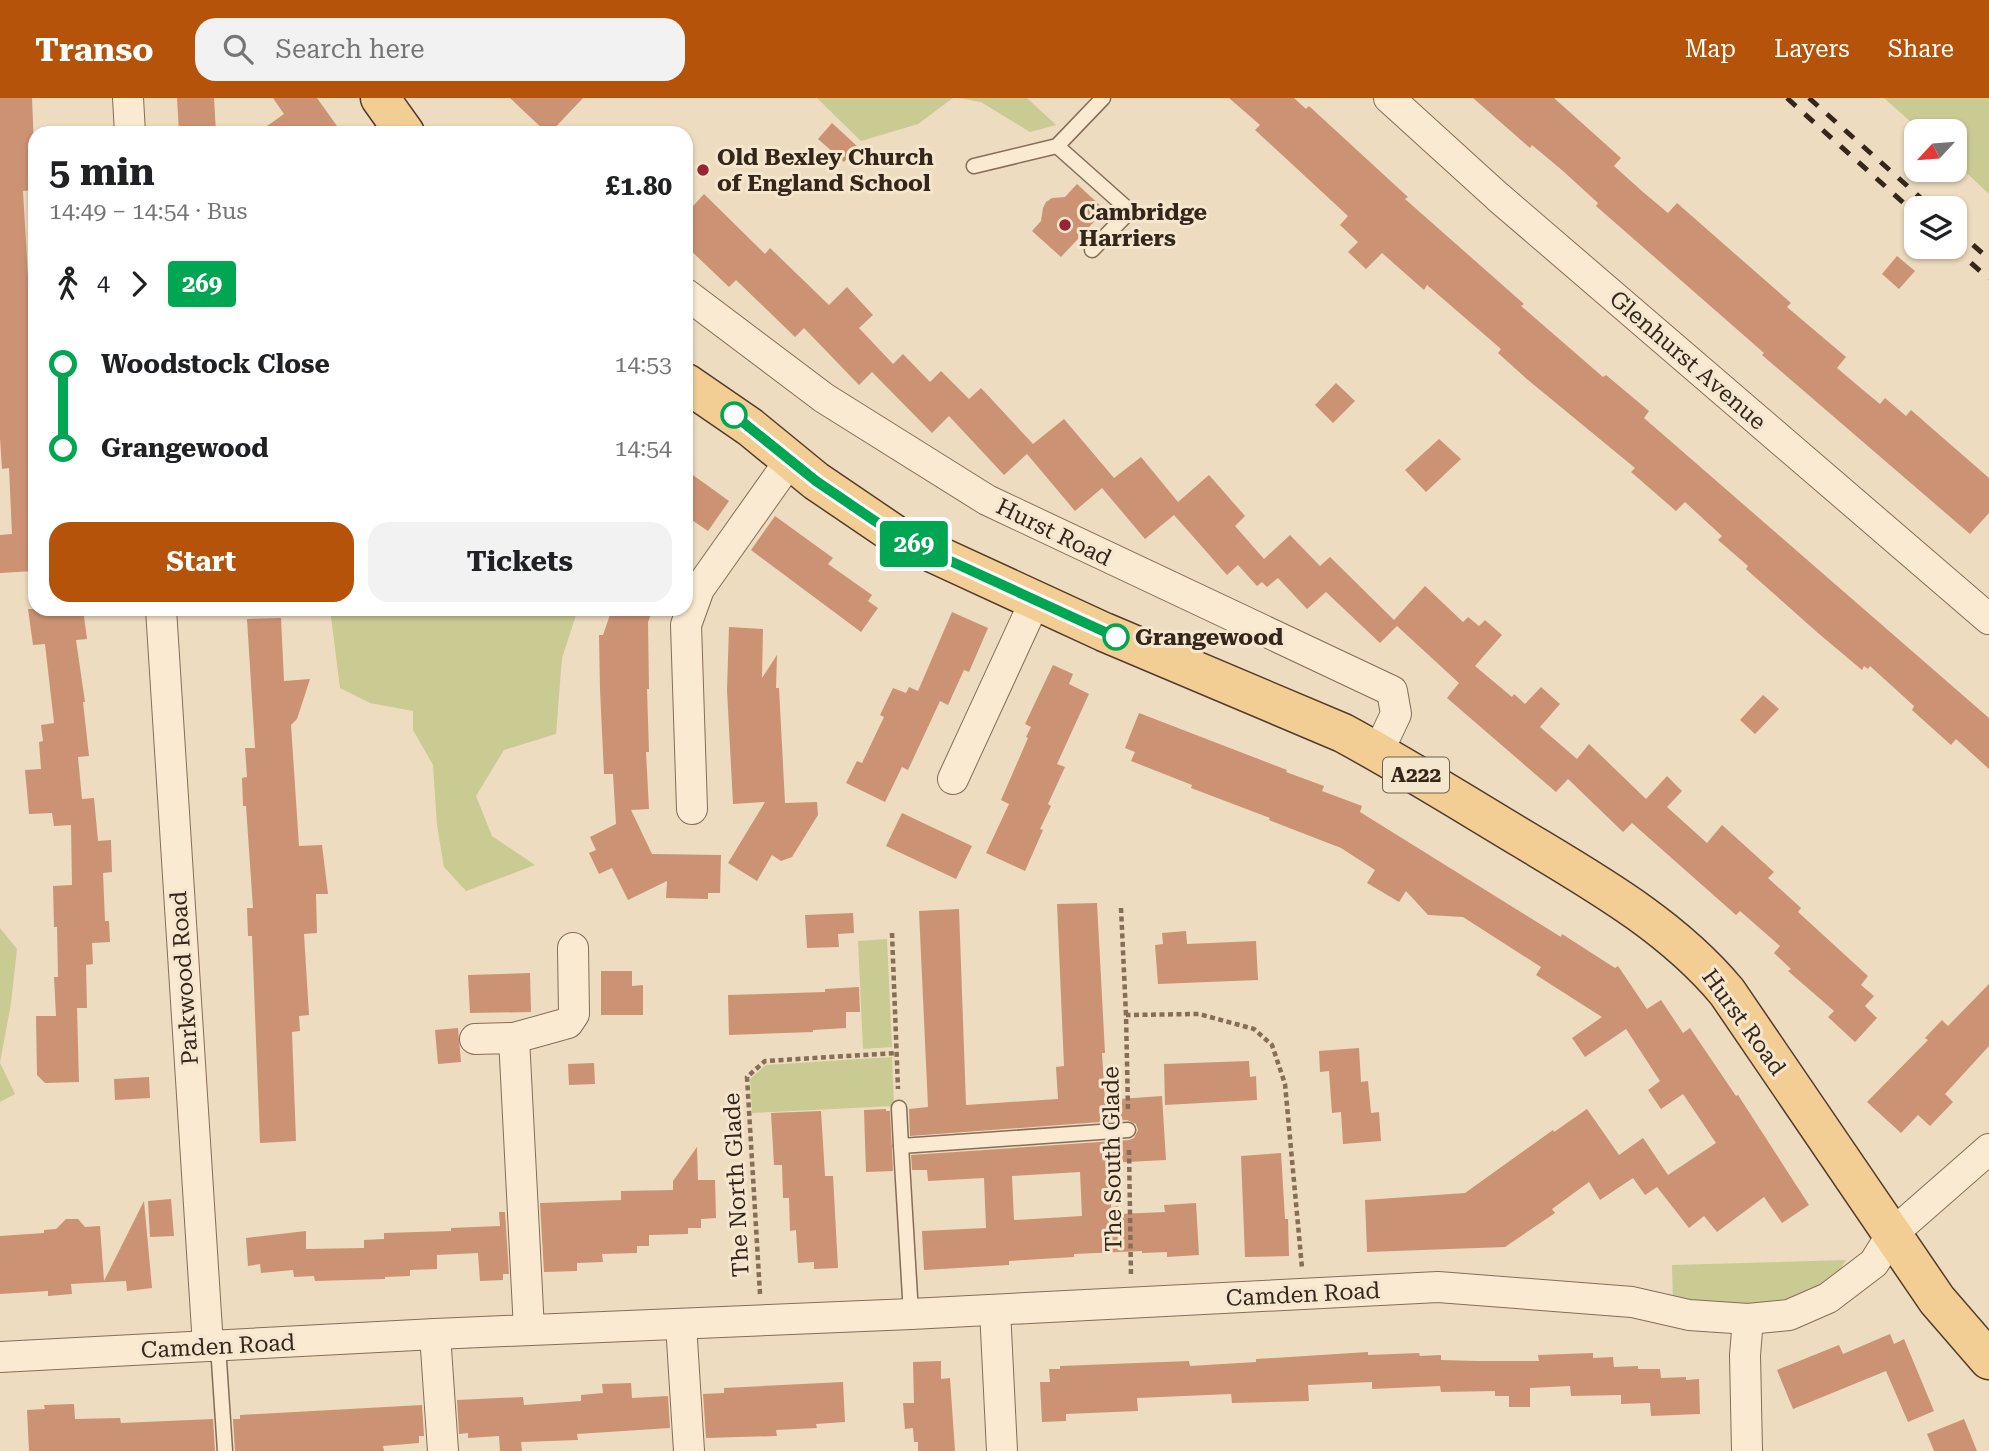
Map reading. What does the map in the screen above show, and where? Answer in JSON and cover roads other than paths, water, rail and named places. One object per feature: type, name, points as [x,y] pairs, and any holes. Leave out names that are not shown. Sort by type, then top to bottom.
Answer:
[{"type":"main road","points":[[380,98],[400,126]]},
{"type":"main road","name":"Hurst Road","points":[[693,388],[750,427],[816,481],[900,538],[1211,679],[1318,722],[1377,752],[1595,883],[1652,922],[1699,960],[1748,1022],[1937,1300],[1989,1360]]},
{"type":"street","points":[[128,98],[130,126]]},
{"type":"street","name":"Glenhurst Avenue","points":[[1389,98],[1507,205],[1989,619]]},
{"type":"street","name":"Hurst Road","points":[[693,299],[824,398],[987,500],[1392,691],[1396,714],[1377,752]]},
{"type":"street","points":[[693,606],[699,589],[791,459]]},
{"type":"street","points":[[953,779],[1035,601]]},
{"type":"street","name":"Parkwood Road","points":[[161,616],[213,1346]]},
{"type":"street","points":[[689,616],[686,625],[692,808]]},
{"type":"street","points":[[475,1039],[514,1038],[568,1023],[574,1014],[573,948]]},
{"type":"street","points":[[514,1038],[529,1330]]},
{"type":"street","points":[[1892,1234],[1989,1149]]},
{"type":"street","name":"Camden Road","points":[[0,1357],[1438,1287],[1569,1295],[1632,1302],[1689,1315],[1748,1319],[1789,1315],[1828,1298],[1874,1263],[1892,1234]]},
{"type":"street","points":[[995,1310],[1002,1451]]},
{"type":"street","points":[[1747,1451],[1745,1355],[1748,1319]]},
{"type":"street","points":[[681,1324],[689,1451]]},
{"type":"street","points":[[435,1334],[443,1451]]},
{"type":"lane","points":[[974,166],[1057,146],[1103,98]]},
{"type":"lane","points":[[1057,146],[1130,211],[1092,250]]},
{"type":"lane","points":[[899,1108],[911,1314]]},
{"type":"lane","points":[[901,1146],[1128,1130]]},
{"type":"lane","points":[[213,1346],[225,1451]]},
{"type":"railway","points":[[1787,98],[1904,203]]},
{"type":"railway","points":[[1809,98],[1919,196]]},
{"type":"railway","points":[[1967,240],[1989,259]]},
{"type":"railway","points":[[1966,259],[1989,279]]},
{"type":"place","name":"Old Bexley Church of England School","points":[[703,170]]},
{"type":"place","name":"Cambridge Harriers","points":[[1065,225]]},
{"type":"place","name":"Grangewood","points":[[1116,637]]}]
